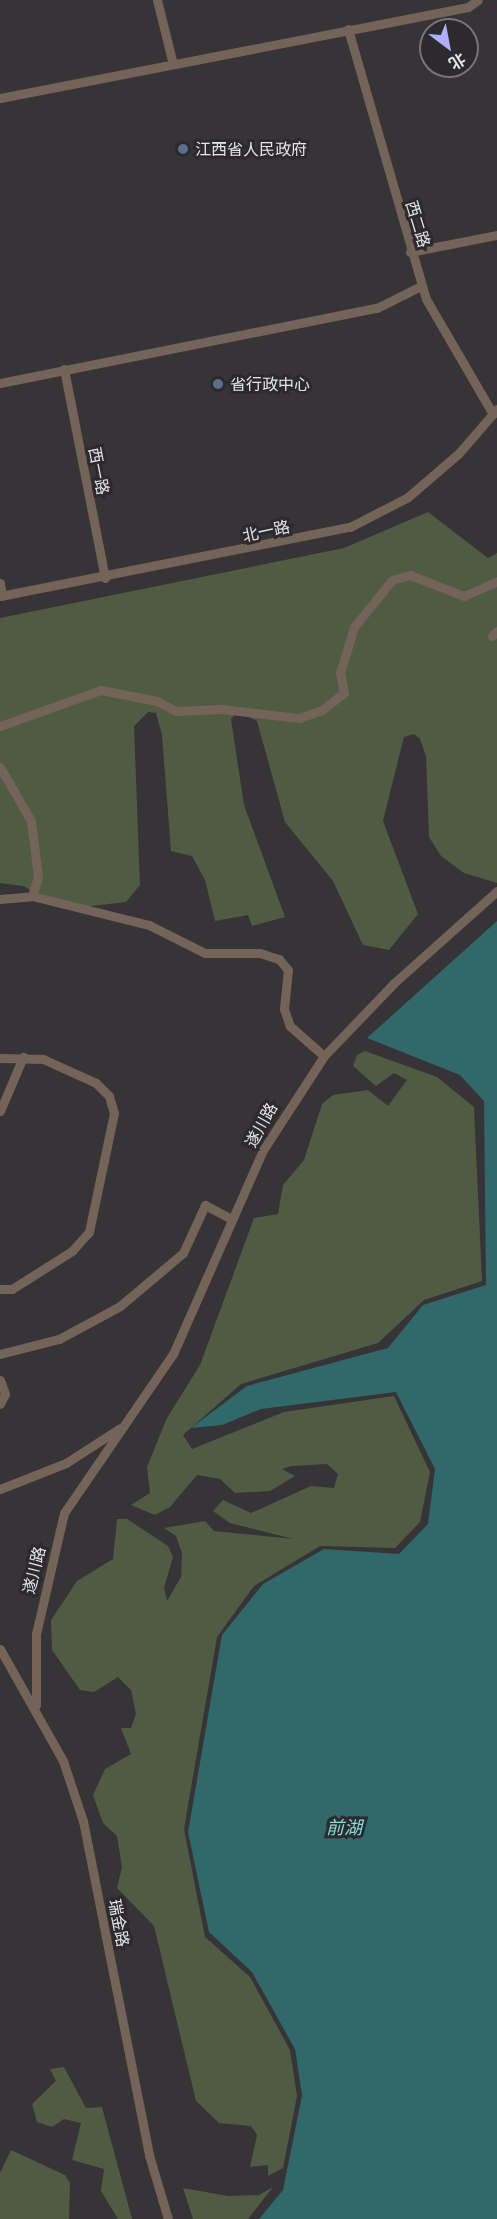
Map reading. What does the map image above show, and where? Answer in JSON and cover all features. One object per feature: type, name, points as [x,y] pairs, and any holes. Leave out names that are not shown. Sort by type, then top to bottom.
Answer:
[{"type":"street","points":[[157,0],[173,64]]},
{"type":"street","points":[[0,98],[468,7],[478,0]]},
{"type":"street","name":"西二路","points":[[348,30],[421,286],[451,348],[495,412]]},
{"type":"street","points":[[410,252],[497,235]]},
{"type":"street","points":[[0,383],[377,309],[421,286]]},
{"type":"street","name":"西一路","points":[[64,369],[105,578]]},
{"type":"street","name":"北一路","points":[[1,596],[105,578],[350,527],[408,497],[495,412]]},
{"type":"street","points":[[0,726],[39,716],[101,690],[158,701],[176,711],[222,709],[300,718],[322,710],[344,693],[340,673],[354,627],[392,580],[410,575],[464,596],[497,581]]},
{"type":"street","points":[[0,583],[1,596]]},
{"type":"street","points":[[0,767],[31,820],[38,877],[32,896]]},
{"type":"street","name":"遂川路","points":[[36,1705],[39,1612],[64,1513],[172,1354],[263,1150],[324,1056],[460,920],[497,891]]},
{"type":"street","points":[[0,899],[32,896],[150,926],[205,953],[260,953],[279,959],[288,970],[284,1009],[290,1026],[324,1056]]},
{"type":"street","points":[[0,1058],[24,1057],[96,1083],[109,1096],[114,1113],[88,1232],[72,1251],[12,1289],[0,1289]]},
{"type":"street","points":[[0,1111],[24,1057]]},
{"type":"street","points":[[0,1354],[59,1339],[144,1288],[183,1253],[205,1204],[231,1219]]},
{"type":"street","points":[[0,1380],[5,1394],[0,1404]]},
{"type":"street","name":"遂川路","points":[[0,1489],[66,1462],[124,1425]]},
{"type":"street","name":"瑞金路","points":[[0,1649],[36,1705],[83,1821],[145,2134],[168,2219]]},
{"type":"green space","points":[[428,512],[488,558],[497,553],[497,883],[464,873],[441,856],[429,837],[426,756],[420,739],[414,734],[404,737],[383,821],[418,914],[389,950],[363,945],[333,881],[285,822],[257,721],[238,712],[231,719],[244,805],[285,917],[252,926],[248,915],[215,921],[205,880],[192,856],[171,851],[162,735],[156,713],[148,712],[134,726],[140,885],[126,902],[66,909],[23,886],[0,883],[0,618],[344,548]]},
{"type":"green space","points":[[365,1051],[437,1077],[474,1107],[482,1281],[424,1300],[378,1343],[241,1384],[183,1435],[192,1449],[284,1412],[394,1396],[430,1472],[420,1522],[395,1548],[320,1546],[254,1586],[217,1637],[184,1829],[205,1937],[250,1977],[290,2050],[297,2096],[283,2168],[268,2176],[268,2165],[250,2167],[257,2135],[251,2126],[219,2123],[196,2101],[154,1926],[117,1888],[122,1867],[117,1836],[103,1823],[93,1795],[105,1769],[131,1754],[121,1728],[131,1728],[136,1714],[131,1690],[118,1677],[94,1692],[80,1690],[52,1650],[51,1620],[77,1581],[113,1559],[117,1519],[127,1519],[168,1546],[173,1557],[164,1588],[167,1601],[181,1577],[182,1553],[176,1536],[164,1528],[205,1521],[214,1531],[293,1539],[230,1523],[213,1511],[223,1500],[251,1513],[311,1486],[334,1488],[338,1474],[327,1464],[292,1466],[282,1469],[295,1476],[270,1491],[235,1493],[220,1479],[197,1475],[170,1507],[155,1515],[131,1505],[150,1493],[147,1467],[167,1418],[200,1365],[254,1218],[278,1214],[283,1185],[304,1160],[322,1104],[333,1095],[368,1090],[388,1106],[407,1080],[394,1073],[376,1086],[353,1066],[357,1055]]},
{"type":"green space","points":[[64,2067],[86,2108],[102,2107],[132,2219],[118,2219],[101,2191],[104,2169],[72,2160],[81,2123],[64,2119],[52,2127],[37,2122],[32,2104],[56,2081],[50,2069]]},
{"type":"green space","points":[[11,2150],[65,2175],[70,2183],[69,2219],[0,2219],[0,2173]]},
{"type":"green space","points":[[273,2187],[248,2219],[193,2219],[183,2188],[228,2196],[259,2195]]},
{"type":"water","name":"前湖","points":[[497,921],[497,2219],[259,2219],[283,2190],[302,2095],[295,2049],[252,1972],[209,1932],[188,1832],[222,1635],[263,1584],[324,1549],[399,1554],[428,1524],[435,1469],[396,1392],[261,1409],[222,1425],[191,1428],[247,1386],[388,1348],[423,1305],[486,1285],[484,1101],[460,1075],[367,1038]]},
{"type":"place","name":"江西省人民政府","points":[[183,149]]},
{"type":"place","name":"省行政中心","points":[[218,384]]}]
